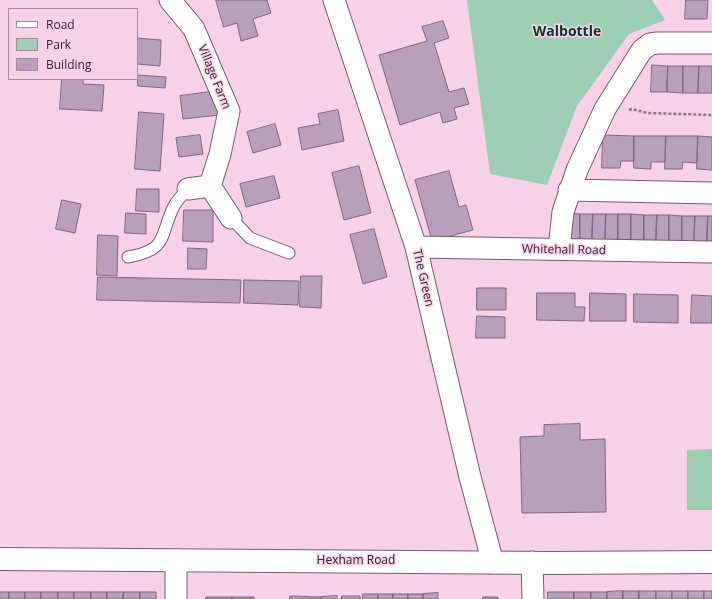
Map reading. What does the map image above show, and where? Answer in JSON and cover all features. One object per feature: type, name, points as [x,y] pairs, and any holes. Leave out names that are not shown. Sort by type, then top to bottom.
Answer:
[{"type":"main road","name":"Hexham Road","points":[[0,559],[492,563],[712,562]]},
{"type":"street","name":"Village Farm","points":[[170,0],[194,29],[229,111],[220,154],[210,186]]},
{"type":"street","name":"The Green","points":[[334,0],[416,247],[470,477],[492,563]]},
{"type":"street","points":[[560,250],[563,212],[569,190],[577,170],[603,114],[642,50],[650,44],[657,42],[712,43]]},
{"type":"street","points":[[188,189],[210,186],[231,218]]},
{"type":"street","points":[[569,190],[712,193]]},
{"type":"street","name":"Whitehall Road","points":[[416,247],[712,252]]},
{"type":"street","points":[[176,560],[176,599]]},
{"type":"street","points":[[532,562],[533,599]]},
{"type":"lane","points":[[128,257],[149,252],[160,243],[175,205],[188,189]]},
{"type":"lane","points":[[231,218],[250,238],[289,253]]},
{"type":"path","points":[[603,114],[617,114],[632,109],[647,113],[712,115]]},
{"type":"green space","points":[[467,0],[652,0],[665,20],[629,34],[577,106],[547,185],[490,174]]},
{"type":"green space","points":[[712,449],[712,510],[687,510],[687,450]]},
{"type":"building","points":[[216,0],[267,0],[271,13],[253,19],[258,36],[241,41],[237,23],[224,27]]},
{"type":"building","points":[[686,0],[708,0],[707,19],[685,19]]},
{"type":"building","points":[[443,21],[449,38],[434,43],[449,92],[464,88],[469,104],[454,108],[457,119],[443,123],[440,112],[400,125],[379,55],[427,41],[422,27]]},
{"type":"building","points":[[138,38],[161,40],[160,66],[138,64]]},
{"type":"building","points":[[652,65],[668,66],[667,92],[651,92]]},
{"type":"building","points":[[668,66],[683,66],[683,93],[667,92]]},
{"type":"building","points":[[683,66],[699,66],[698,93],[683,93]]},
{"type":"building","points":[[699,66],[712,66],[712,93],[698,93]]},
{"type":"building","points":[[138,75],[166,77],[165,88],[138,86]]},
{"type":"building","points":[[62,80],[83,80],[83,84],[104,85],[102,111],[60,109]]},
{"type":"building","points":[[217,91],[219,115],[183,119],[180,96]]},
{"type":"building","points":[[338,110],[344,141],[302,150],[298,128],[320,124],[318,114]]},
{"type":"building","points":[[139,112],[164,114],[160,171],[135,169]]},
{"type":"building","points":[[275,124],[281,145],[253,153],[247,132]]},
{"type":"building","points":[[200,135],[203,154],[179,157],[176,138]]},
{"type":"building","points":[[603,135],[634,136],[634,161],[621,161],[620,168],[602,168]]},
{"type":"building","points":[[634,136],[666,136],[665,162],[651,162],[651,169],[634,168]]},
{"type":"building","points":[[666,136],[698,136],[697,163],[683,162],[682,169],[665,169]]},
{"type":"building","points":[[698,136],[712,137],[712,170],[697,169]]},
{"type":"building","points":[[359,166],[371,213],[344,220],[332,173]]},
{"type":"building","points":[[449,171],[459,207],[466,205],[473,230],[432,241],[415,180]]},
{"type":"building","points":[[274,176],[280,198],[246,207],[240,184]]},
{"type":"building","points":[[137,189],[159,189],[159,212],[136,211]]},
{"type":"building","points":[[62,200],[81,204],[75,233],[56,229]]},
{"type":"building","points":[[184,210],[213,210],[213,242],[183,241]]},
{"type":"building","points":[[126,213],[146,214],[146,234],[125,233]]},
{"type":"building","points":[[568,213],[580,214],[580,239],[567,239]]},
{"type":"building","points":[[580,214],[593,214],[592,240],[580,239]]},
{"type":"building","points":[[593,214],[606,214],[605,240],[592,240]]},
{"type":"building","points":[[606,214],[618,214],[618,240],[605,240]]},
{"type":"building","points":[[618,214],[631,214],[631,240],[618,240]]},
{"type":"building","points":[[631,214],[644,215],[644,241],[631,240]]},
{"type":"building","points":[[644,215],[657,215],[656,241],[644,241]]},
{"type":"building","points":[[657,215],[669,215],[669,241],[656,241]]},
{"type":"building","points":[[669,215],[682,216],[682,241],[669,241]]},
{"type":"building","points":[[682,216],[695,216],[694,242],[682,241]]},
{"type":"building","points":[[695,216],[708,216],[707,242],[694,242]]},
{"type":"building","points":[[708,216],[712,216],[712,242],[707,242]]},
{"type":"building","points":[[374,229],[387,277],[363,284],[350,235]]},
{"type":"building","points":[[98,235],[118,236],[117,276],[97,275]]},
{"type":"building","points":[[188,248],[207,249],[206,269],[188,269]]},
{"type":"building","points":[[301,276],[322,276],[321,308],[300,307]]},
{"type":"building","points":[[98,277],[241,280],[240,303],[97,300]]},
{"type":"building","points":[[244,280],[299,281],[298,305],[244,303]]},
{"type":"building","points":[[477,288],[506,288],[506,310],[477,310]]},
{"type":"building","points":[[537,293],[575,293],[575,307],[585,307],[584,321],[537,320]]},
{"type":"building","points":[[590,293],[626,294],[626,321],[590,321]]},
{"type":"building","points":[[634,294],[678,295],[678,323],[634,322]]},
{"type":"building","points":[[692,295],[712,296],[712,323],[691,323]]},
{"type":"building","points":[[477,316],[505,317],[505,338],[476,338]]},
{"type":"building","points":[[580,424],[580,440],[605,439],[606,512],[522,513],[520,437],[544,436],[544,425]]},
{"type":"building","points":[[623,591],[623,599],[607,599],[607,592]]},
{"type":"building","points":[[623,591],[639,591],[639,599],[623,599]]},
{"type":"building","points":[[639,591],[656,591],[656,599],[639,599]]},
{"type":"building","points":[[656,591],[672,591],[672,599],[656,599]]},
{"type":"building","points":[[672,591],[688,591],[688,599],[672,599]]},
{"type":"building","points":[[688,591],[704,591],[704,599],[688,599]]},
{"type":"building","points":[[704,591],[712,591],[712,599],[704,599]]},
{"type":"building","points":[[0,592],[9,592],[9,599],[0,599]]},
{"type":"building","points":[[9,592],[25,592],[25,599],[9,599]]},
{"type":"building","points":[[25,592],[41,592],[41,599],[25,599]]},
{"type":"building","points":[[41,592],[58,592],[58,599],[41,599]]},
{"type":"building","points":[[58,592],[74,592],[74,599],[58,599]]},
{"type":"building","points":[[74,592],[91,592],[91,599],[74,599]]},
{"type":"building","points":[[91,592],[107,592],[107,599],[91,599]]},
{"type":"building","points":[[107,592],[124,592],[123,599],[107,599]]},
{"type":"building","points":[[124,592],[140,592],[140,599],[123,599]]},
{"type":"building","points":[[140,592],[156,592],[156,599],[140,599]]},
{"type":"building","points":[[548,592],[574,592],[574,599],[548,599]]},
{"type":"building","points":[[574,592],[591,592],[591,599],[574,599]]},
{"type":"building","points":[[591,592],[607,592],[607,599],[591,599]]},
{"type":"building","points":[[438,593],[438,599],[423,599],[423,594]]},
{"type":"building","points":[[363,594],[378,594],[378,599],[363,599]]},
{"type":"building","points":[[378,594],[393,594],[393,599],[378,599]]},
{"type":"building","points":[[393,594],[408,594],[408,599],[393,599]]},
{"type":"building","points":[[408,594],[423,594],[423,599],[408,599]]},
{"type":"building","points":[[290,596],[321,597],[321,599],[290,599]]},
{"type":"building","points":[[337,596],[337,599],[321,599],[321,597]]},
{"type":"building","points":[[342,596],[360,596],[360,599],[342,599]]},
{"type":"building","points":[[206,597],[232,597],[232,599],[206,599]]},
{"type":"building","points":[[232,597],[254,597],[254,599],[232,599]]},
{"type":"building","points":[[483,597],[498,597],[498,599],[483,599]]},
{"type":"district","name":"Walbottle","points":[[567,32]]}]
